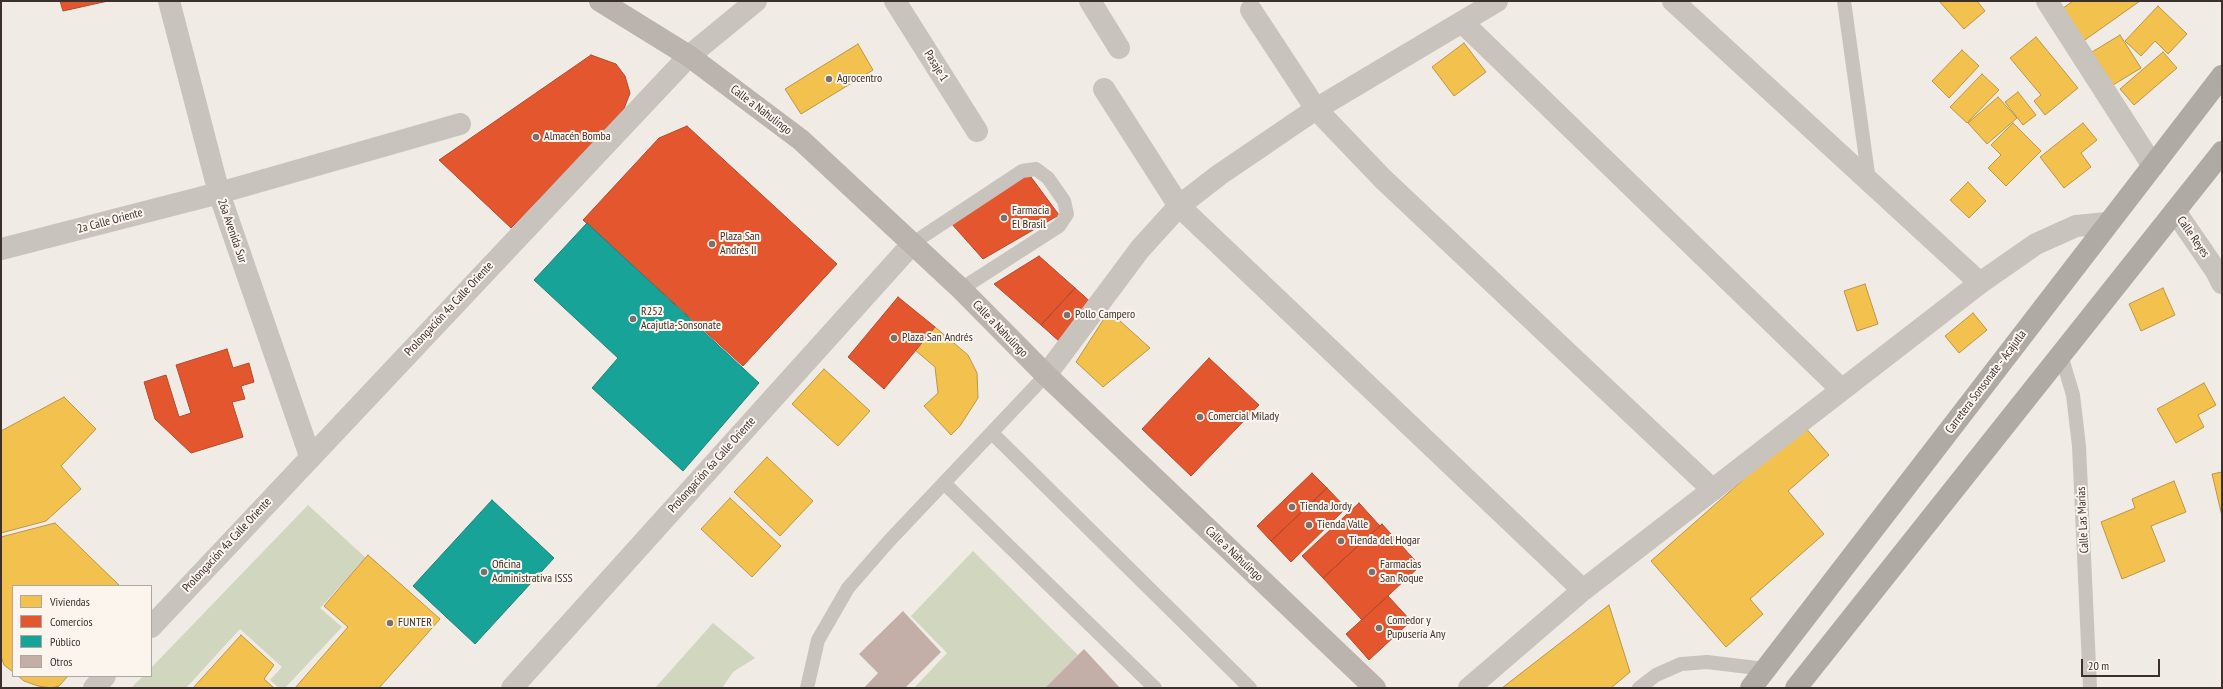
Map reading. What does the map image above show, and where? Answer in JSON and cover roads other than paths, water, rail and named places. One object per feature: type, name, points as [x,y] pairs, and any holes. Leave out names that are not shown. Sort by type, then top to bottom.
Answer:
[{"type":"highway","name":"Carretera Sonsonate - Acajutla","points":[[1751,688],[2107,223],[2222,76]]},
{"type":"highway","points":[[1796,688],[2222,152]]},
{"type":"street","name":"26a Avenida Sur","points":[[169,1],[219,192],[310,456]]},
{"type":"street","name":"Calle a Nahulingo","points":[[600,1],[689,56],[801,140],[961,289],[1046,376],[1375,688]]},
{"type":"street","name":"Prolongación 4a Calle Oriente","points":[[152,626],[310,456],[689,56],[756,1]]},
{"type":"street","name":"Pasaje 1","points":[[895,1],[977,131]]},
{"type":"street","points":[[1090,1],[1119,48]]},
{"type":"street","points":[[1046,376],[1140,249],[1179,206],[1219,175],[1316,110],[1497,1]]},
{"type":"street","points":[[1673,1],[1980,284]]},
{"type":"street","points":[[2046,1],[2153,166]]},
{"type":"street","points":[[1251,10],[1316,110],[1383,179],[1713,490]]},
{"type":"street","points":[[1462,22],[1841,389]]},
{"type":"street","points":[[1104,89],[1179,206],[1583,590]]},
{"type":"street","name":"2a Calle Oriente","points":[[1,249],[219,192],[460,124]]},
{"type":"street","name":"Calle Reyes","points":[[2175,211],[2216,271],[2222,283]]},
{"type":"street","points":[[1469,688],[1583,590],[1841,389],[1980,284],[2036,244],[2076,226],[2107,223]]},
{"type":"street","name":"Prolongación 6a Calle Oriente","points":[[512,688],[912,243]]},
{"type":"street","points":[[94,688],[104,677]]},
{"type":"lane","points":[[1844,1],[1869,181]]},
{"type":"lane","points":[[912,243],[1022,171],[1036,169],[1048,178],[1064,201],[1067,214],[1059,226],[961,289]]},
{"type":"lane","name":"Calle Las Marías","points":[[2061,355],[2073,395],[2080,446],[2090,688]]},
{"type":"lane","points":[[807,688],[818,640],[848,588],[889,541],[1046,376]]},
{"type":"lane","points":[[992,433],[1250,688]]},
{"type":"lane","points":[[944,483],[1155,688]]},
{"type":"lane","points":[[1639,688],[1656,675],[1681,664],[1707,662],[1765,670]]},
{"type":"place","name":"Agrocentro","points":[[829,79]]},
{"type":"place","name":"Almacén Bomba","points":[[536,137]]},
{"type":"place","name":"Farmacia El Brasil","points":[[1004,218]]},
{"type":"place","name":"Plaza San Andrés II","points":[[712,244]]},
{"type":"place","name":"Pollo Campero","points":[[1067,315]]},
{"type":"place","name":"R252 Acajutla-Sonsonate","points":[[633,319]]},
{"type":"place","name":"Plaza San Andrés","points":[[894,338]]},
{"type":"place","name":"Comercial Milady","points":[[1200,417]]},
{"type":"place","name":"Tienda Jordy","points":[[1292,507]]},
{"type":"place","name":"Tienda Valle","points":[[1309,525]]},
{"type":"place","name":"Tienda del Hogar","points":[[1341,541]]},
{"type":"place","name":"Oficina Administrativa ISSS","points":[[484,572]]},
{"type":"place","name":"Farmacias San Roque","points":[[1372,572]]},
{"type":"place","name":"FUNTER","points":[[390,623]]},
{"type":"place","name":"Comedor y Pupusería Any","points":[[1379,628]]}]
